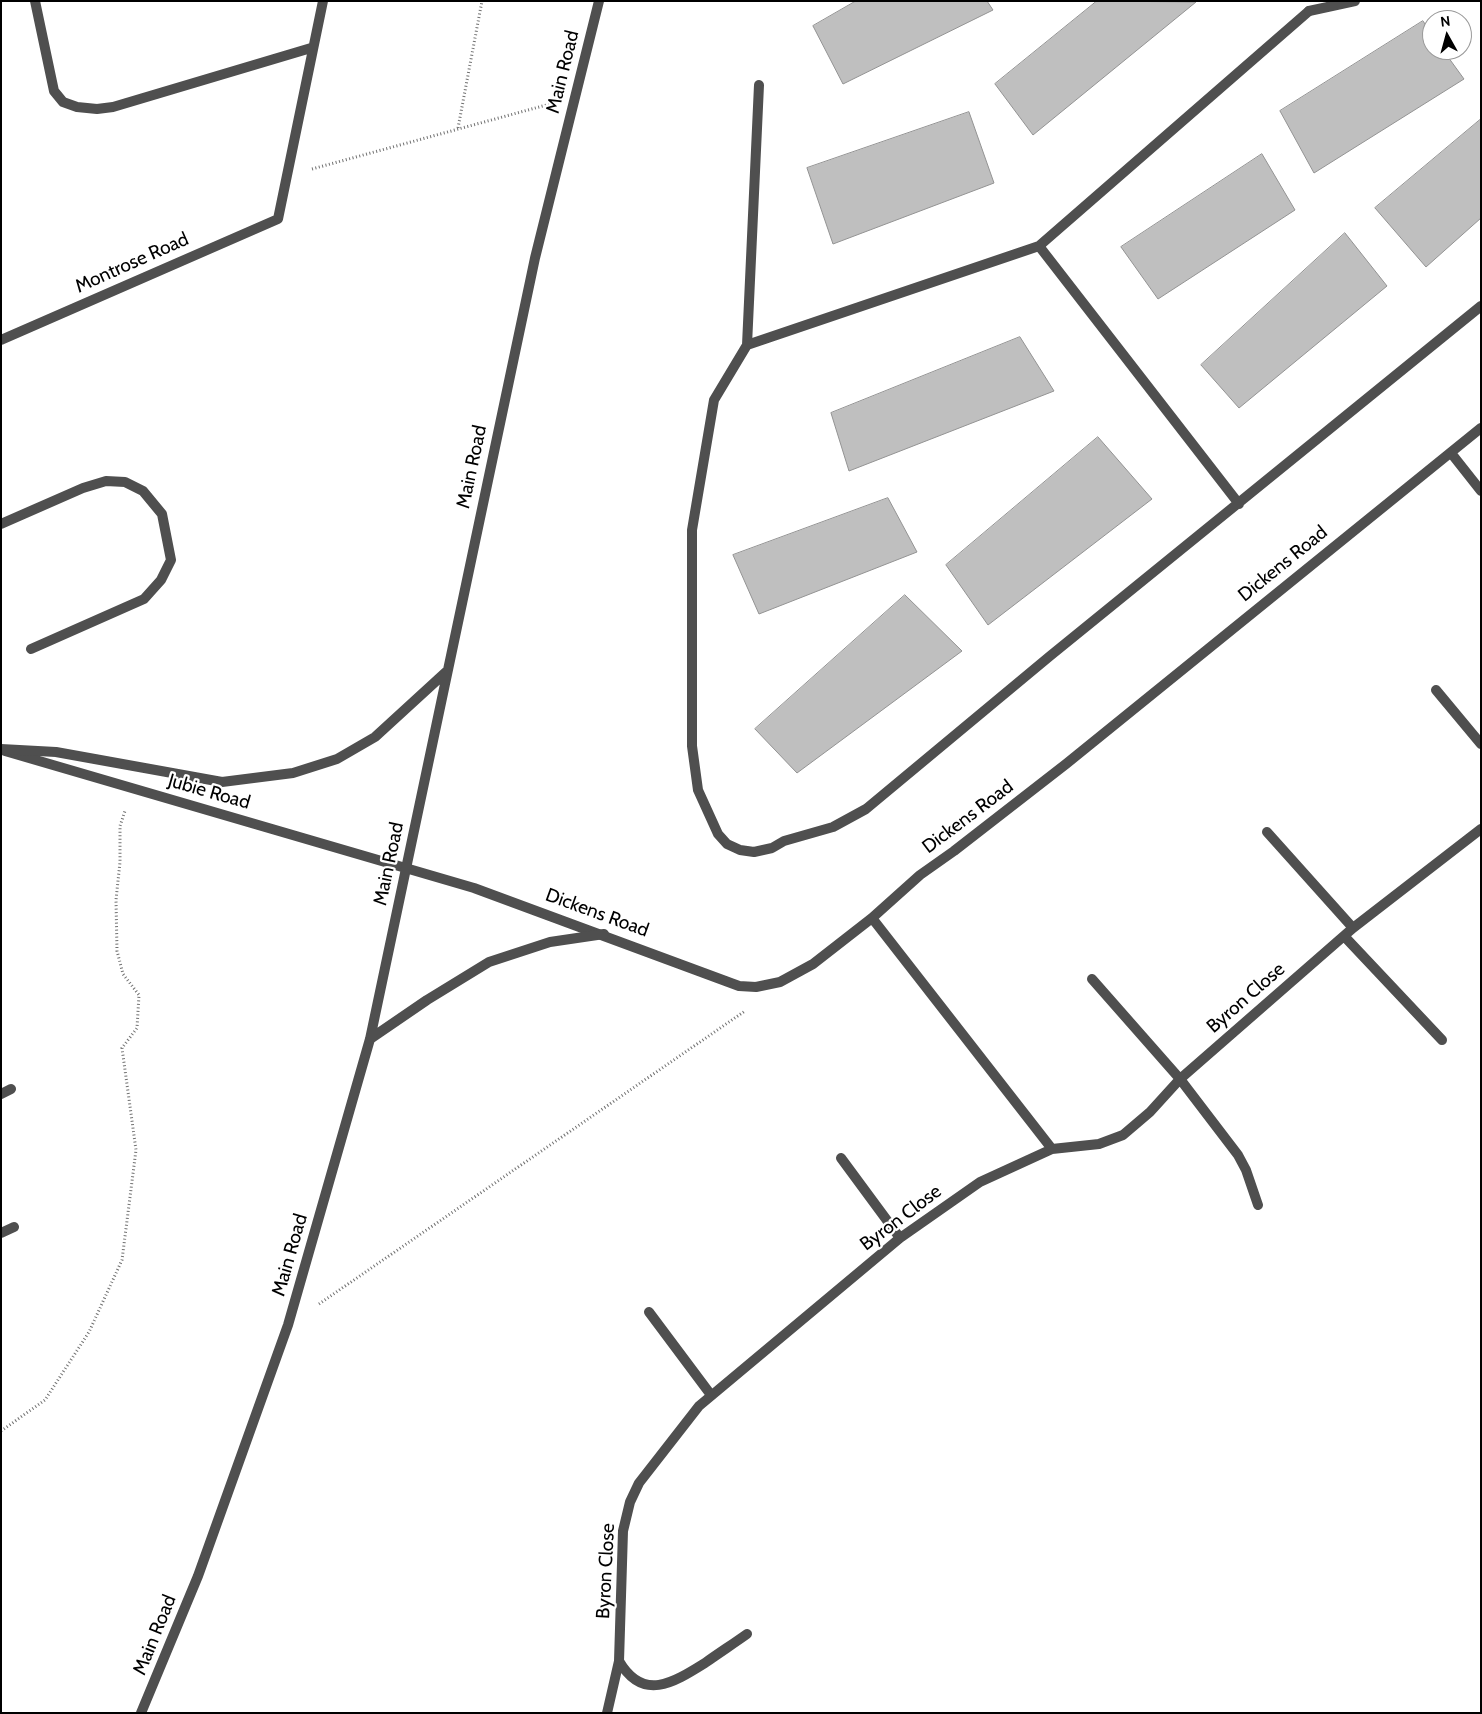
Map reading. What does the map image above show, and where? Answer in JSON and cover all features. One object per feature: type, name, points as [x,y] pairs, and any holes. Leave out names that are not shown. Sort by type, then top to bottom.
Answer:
[{"type":"street","points":[[35,1],[54,91],[63,102],[87,109],[129,103],[311,48]]},
{"type":"street","points":[[288,176],[311,48],[322,1]]},
{"type":"street","name":"Main Road","points":[[141,1713],[198,1576],[288,1325],[370,1039],[446,672],[535,258],[599,1]]},
{"type":"street","points":[[747,345],[1039,246],[1310,6],[1321,1]]},
{"type":"street","points":[[1310,6],[1355,1]]},
{"type":"street","points":[[760,85],[747,345],[714,400],[692,530],[692,746],[698,790],[718,834],[727,844],[740,850],[754,852],[772,848],[784,841],[834,827],[866,809],[1050,656],[1481,306]]},
{"type":"street","name":"Montrose Road","points":[[1,340],[278,219],[288,176]]},
{"type":"street","points":[[1039,246],[1239,504]]},
{"type":"street","name":"Dickens Road","points":[[406,868],[474,888],[604,934],[739,986],[756,987],[780,982],[813,964],[872,918],[920,875],[1066,764],[1481,428]]},
{"type":"street","points":[[1450,453],[1481,491]]},
{"type":"street","points":[[1,524],[83,488],[106,481],[125,482],[143,491],[162,514],[164,522],[171,560],[161,580],[144,599],[31,649]]},
{"type":"street","points":[[1,750],[56,752],[222,782],[293,773],[337,759],[375,737],[446,672]]},
{"type":"street","points":[[1436,690],[1481,744]]},
{"type":"street","name":"Jubie Road","points":[[1,750],[406,868]]},
{"type":"street","name":"Byron Close","points":[[607,1713],[619,1661],[622,1532],[630,1502],[638,1483],[699,1406],[900,1238],[980,1182],[1052,1149],[1099,1144],[1123,1135],[1150,1112],[1180,1079],[1353,928],[1481,829]]},
{"type":"street","points":[[1267,832],[1353,928]]},
{"type":"street","points":[[872,918],[1052,1149]]},
{"type":"street","points":[[370,1039],[426,1000],[489,962],[550,942],[604,934]]},
{"type":"street","points":[[1344,936],[1442,1040]]},
{"type":"street","points":[[1092,978],[1180,1079],[1238,1155],[1246,1170],[1258,1205]]},
{"type":"street","points":[[841,1158],[900,1238]]},
{"type":"street","points":[[1,1233],[14,1227]]},
{"type":"street","points":[[649,1312],[711,1395]]},
{"type":"street","points":[[619,1661],[625,1673],[634,1681],[652,1686],[665,1684],[684,1676],[747,1634]]},
{"type":"path","points":[[458,128],[482,1]]},
{"type":"path","points":[[288,176],[574,97]]},
{"type":"path","points":[[1,1430],[45,1400],[90,1332],[122,1260],[136,1150],[122,1048],[137,1028],[139,995],[123,974],[116,951],[116,900],[120,826],[131,788]]},
{"type":"path","points":[[288,1325],[748,1009]]},
{"type":"building","points":[[856,1],[987,1],[993,10],[843,84],[813,26]]},
{"type":"building","points":[[1097,1],[1196,2],[1033,135],[995,84]]},
{"type":"building","points":[[1422,22],[1422,60],[1450,60],[1464,79],[1314,173],[1280,111]]},
{"type":"building","points":[[969,112],[994,183],[833,244],[807,168]]},
{"type":"building","points":[[1481,119],[1481,218],[1426,267],[1375,208]]},
{"type":"building","points":[[1262,154],[1295,210],[1158,299],[1121,247]]},
{"type":"building","points":[[1345,233],[1387,286],[1239,408],[1201,365]]},
{"type":"building","points":[[1020,337],[1054,391],[849,471],[831,413]]},
{"type":"building","points":[[1098,437],[1152,499],[988,625],[946,565]]},
{"type":"building","points":[[888,498],[917,552],[759,614],[733,555]]},
{"type":"building","points":[[905,595],[962,651],[797,773],[755,729]]}]
